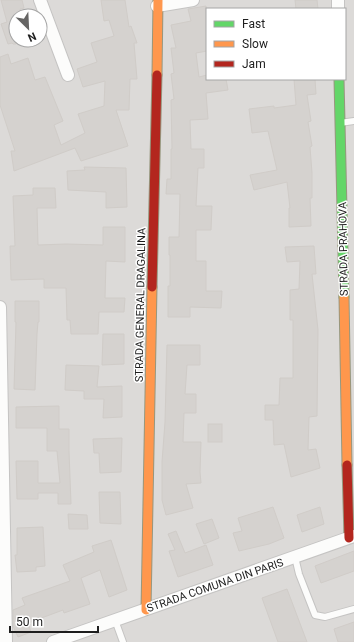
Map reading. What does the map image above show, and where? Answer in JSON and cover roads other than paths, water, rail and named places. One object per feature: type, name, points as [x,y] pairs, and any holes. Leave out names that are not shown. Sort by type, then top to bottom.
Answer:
[{"type":"street","points":[[40,0],[68,75]]},
{"type":"street","points":[[157,3],[193,0]]},
{"type":"street","name":"STRADA GENERAL DRAGALINA","points":[[146,610],[157,3]]},
{"type":"street","name":"STRADA PRAHOVA","points":[[339,80],[352,537]]},
{"type":"street","points":[[0,308],[6,642]]},
{"type":"street","name":"STRADA COMUNA DIN PARIS","points":[[53,642],[352,537]]},
{"type":"lane","points":[[340,123],[354,121]]},
{"type":"lane","points":[[295,557],[299,574],[315,615],[325,617],[354,609]]},
{"type":"lane","points":[[115,620],[123,642]]}]
